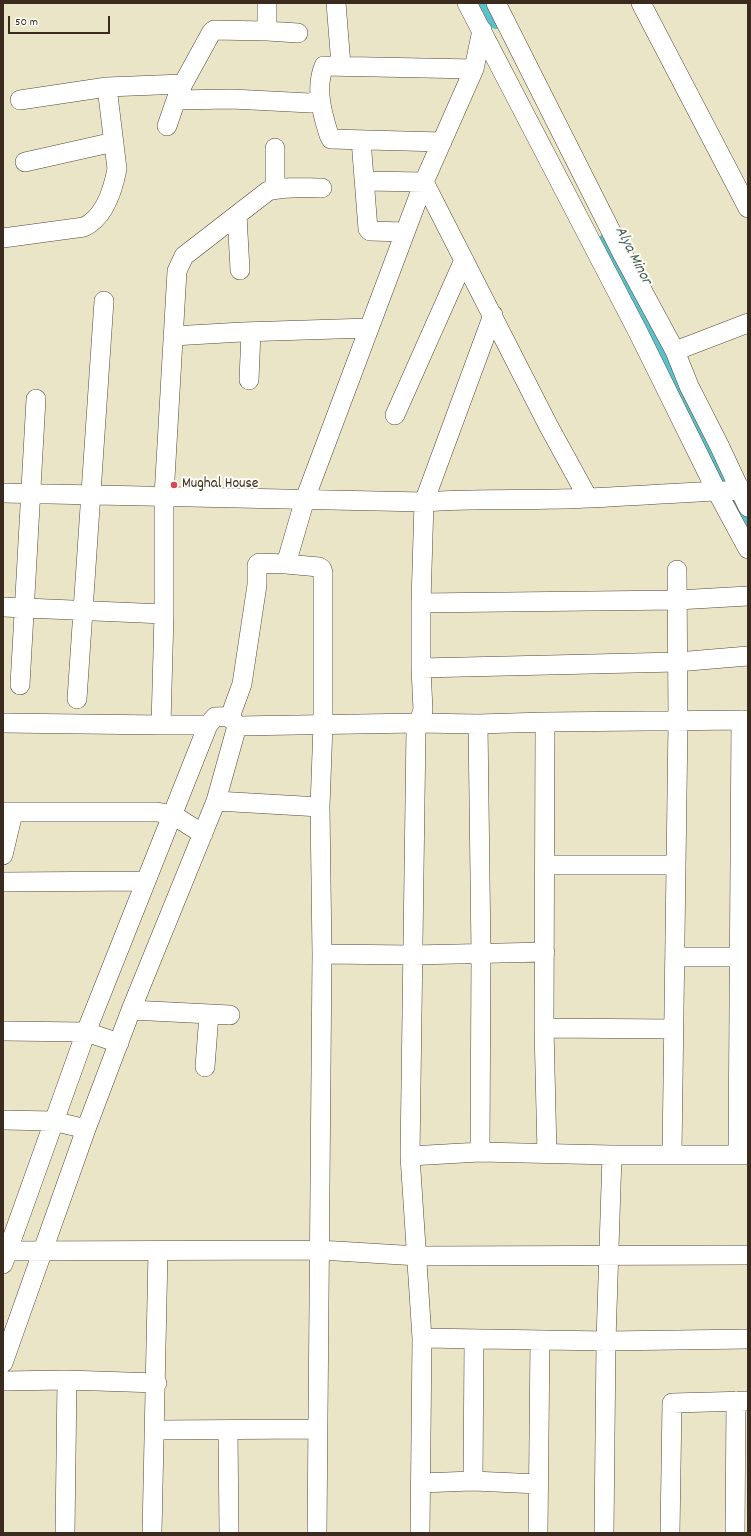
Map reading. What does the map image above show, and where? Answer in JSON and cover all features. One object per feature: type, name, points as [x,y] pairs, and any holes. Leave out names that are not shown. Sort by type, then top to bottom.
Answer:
[{"type":"street","points":[[266,3],[267,30]]},
{"type":"street","points":[[336,3],[341,65]]},
{"type":"street","points":[[468,3],[638,332],[716,490],[748,549]]},
{"type":"street","points":[[496,3],[619,246],[675,351],[689,386],[744,490],[748,507]]},
{"type":"street","points":[[641,3],[748,208]]},
{"type":"street","points":[[168,126],[179,92],[214,30],[267,30],[298,32]]},
{"type":"street","points":[[286,564],[305,499],[424,182],[474,69],[482,30]]},
{"type":"street","points":[[442,142],[331,139],[328,135],[319,99],[322,71],[324,66],[341,65],[474,69]]},
{"type":"street","points":[[20,100],[107,87],[179,92],[232,99],[310,103],[318,101],[319,99]]},
{"type":"street","points":[[3,238],[84,226],[91,223],[104,208],[117,169],[107,87]]},
{"type":"street","points":[[361,140],[368,229],[370,231],[406,232]]},
{"type":"street","points":[[24,162],[114,142]]},
{"type":"street","points":[[275,148],[275,189]]},
{"type":"street","points":[[365,181],[424,182]]},
{"type":"street","points":[[424,182],[548,425],[588,498]]},
{"type":"street","points":[[161,725],[164,614],[164,496],[177,271],[179,263],[184,256],[268,192],[275,189],[322,188]]},
{"type":"street","points":[[237,215],[240,270]]},
{"type":"street","points":[[395,415],[464,260]]},
{"type":"street","points":[[77,699],[104,301]]},
{"type":"street","points":[[420,1533],[422,1338],[418,1256],[410,1156],[416,730],[423,710],[421,668],[421,603],[424,502],[493,316]]},
{"type":"street","points":[[675,351],[748,323]]},
{"type":"street","points":[[173,336],[369,328]]},
{"type":"street","points":[[249,380],[251,332]]},
{"type":"street","points":[[20,685],[36,399]]},
{"type":"street","points":[[3,493],[424,502],[588,498],[716,490],[744,490]]},
{"type":"street","points":[[3,1363],[86,1129],[131,1010],[216,801],[242,684],[257,585],[257,566],[259,563],[319,567],[322,571],[323,725],[320,807],[322,954],[317,1533]]},
{"type":"street","points":[[672,1154],[678,722],[677,570]]},
{"type":"street","points":[[421,603],[677,600],[748,596]]},
{"type":"street","points":[[3,607],[164,614]]},
{"type":"street","points":[[421,668],[677,662],[748,656]]},
{"type":"street","points":[[410,1156],[480,1152],[612,1155],[743,1154],[744,720],[678,722],[323,725],[233,722],[215,717],[208,725],[86,1032],[4,1256],[43,1252],[320,1250],[418,1256],[609,1254],[748,1255]]},
{"type":"street","points":[[545,722],[544,1028],[547,1153]]},
{"type":"street","points":[[3,723],[208,725]]},
{"type":"street","points":[[478,724],[481,953],[480,1152]]},
{"type":"street","points":[[216,801],[320,807]]},
{"type":"street","points":[[3,855],[8,812],[157,812],[173,815],[203,834]]},
{"type":"street","points":[[545,865],[676,865]]},
{"type":"street","points":[[3,882],[146,881]]},
{"type":"street","points":[[322,954],[413,955],[545,952]]},
{"type":"street","points":[[674,956],[744,957]]},
{"type":"street","points":[[131,1010],[230,1015]]},
{"type":"street","points":[[205,1067],[209,1014]]},
{"type":"street","points":[[544,1028],[674,1029]]},
{"type":"street","points":[[3,1031],[86,1032],[119,1043]]},
{"type":"street","points":[[3,1120],[53,1121],[86,1129]]},
{"type":"street","points":[[611,1533],[604,1533],[606,1341],[612,1155]]},
{"type":"street","points":[[152,1533],[156,1430],[158,1252]]},
{"type":"street","points":[[422,1338],[606,1341],[748,1339]]},
{"type":"street","points":[[473,1481],[474,1340]]},
{"type":"street","points":[[538,1533],[540,1340]]},
{"type":"street","points":[[3,1381],[67,1380],[157,1383]]},
{"type":"street","points":[[65,1533],[67,1380]]},
{"type":"street","points":[[670,1533],[672,1403],[742,1401],[735,1533]]},
{"type":"street","points":[[156,1430],[318,1429]]},
{"type":"street","points":[[228,1430],[229,1533]]},
{"type":"street","points":[[420,1483],[473,1481],[538,1484]]},
{"type":"waterway","name":"Alya Minor","points":[[486,3],[496,22]]},
{"type":"waterway","name":"Alya Minor","points":[[605,241],[748,525]]},
{"type":"place","name":"Mughal House","points":[[174,485]]}]
